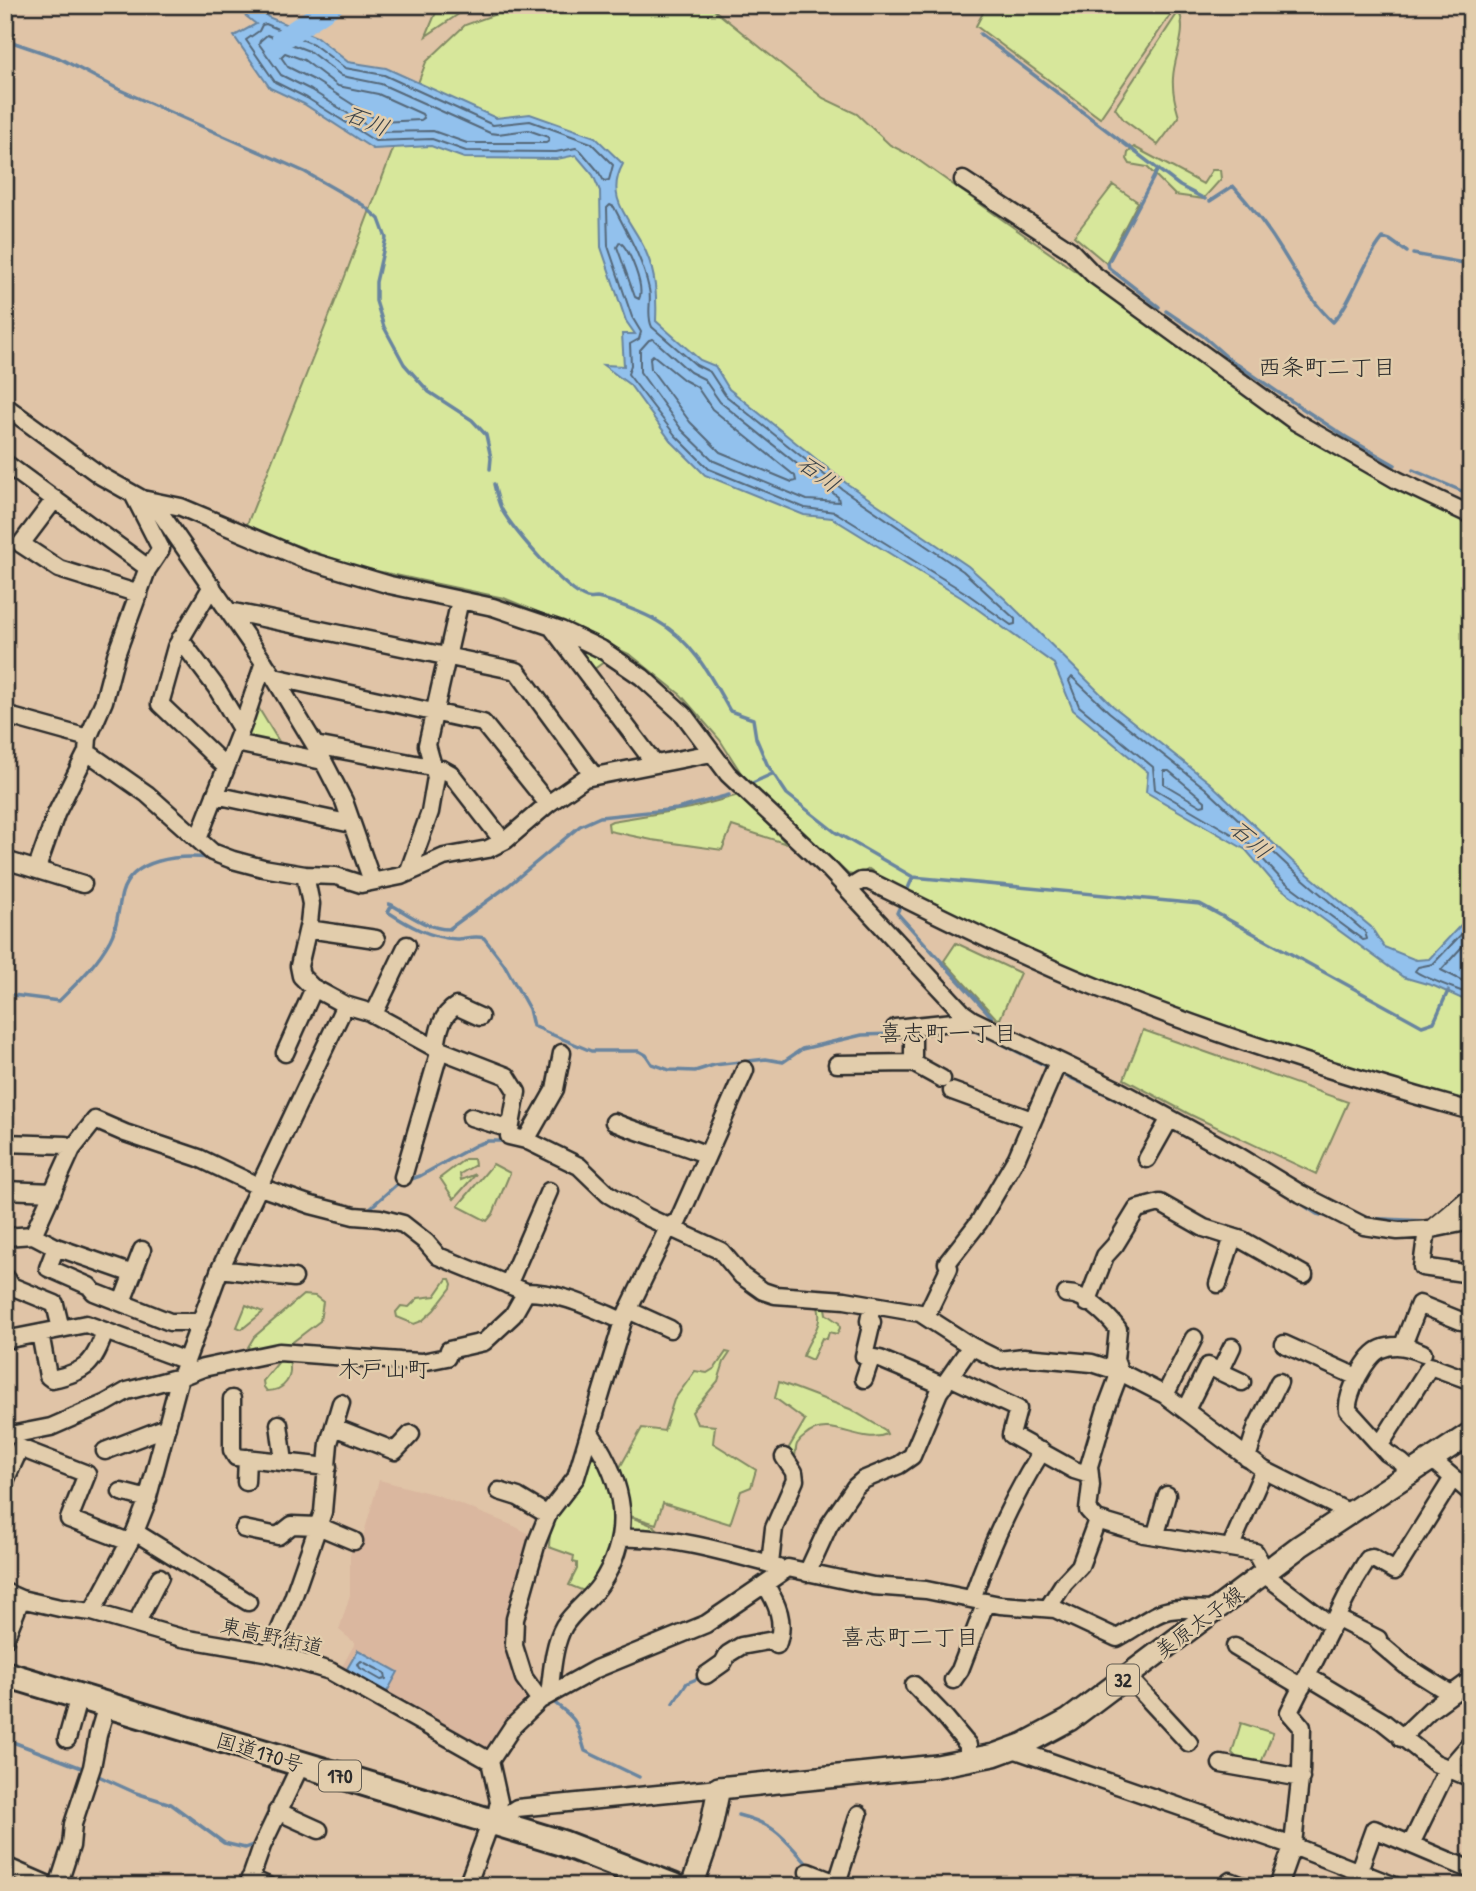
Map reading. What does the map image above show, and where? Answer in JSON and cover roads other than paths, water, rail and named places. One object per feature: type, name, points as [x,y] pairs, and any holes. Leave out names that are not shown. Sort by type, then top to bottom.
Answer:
[{"type":"highway","name":"国道170号","points":[[5,1674],[562,1843],[673,1886]]},
{"type":"main road","name":"美原太子線","points":[[719,1788],[937,1766],[979,1759],[1013,1749],[1069,1720],[1266,1572],[1471,1433]]},
{"type":"main road","points":[[692,1886],[709,1837],[719,1788]]},
{"type":"street","points":[[962,180],[1070,250],[1093,274],[1296,422],[1379,470],[1471,514]]},
{"type":"street","points":[[5,406],[101,476],[133,494],[181,507],[306,560],[390,585],[493,607],[551,627],[601,649],[642,677],[684,715],[728,774],[848,889],[963,1013],[973,1020],[1118,1090],[1167,1124],[1237,1154],[1301,1194],[1364,1226],[1398,1231],[1470,1222]]},
{"type":"street","points":[[5,463],[148,568]]},
{"type":"street","points":[[37,868],[104,701],[116,655],[148,568],[161,549],[133,494]]},
{"type":"street","points":[[55,499],[21,544],[59,569],[139,594]]},
{"type":"street","points":[[152,501],[264,662],[315,745],[344,801],[372,881]]},
{"type":"street","points":[[212,586],[180,639],[160,704],[226,767]]},
{"type":"street","points":[[408,873],[430,812],[436,776],[427,745],[460,600]]},
{"type":"street","points":[[229,611],[517,671],[594,776]]},
{"type":"street","points":[[551,627],[655,764]]},
{"type":"street","points":[[180,639],[216,687],[238,736],[323,761]]},
{"type":"street","points":[[198,839],[264,662]]},
{"type":"street","points":[[274,677],[483,723],[548,804]]},
{"type":"street","points":[[5,715],[87,745],[212,852],[233,860],[304,875],[336,876],[361,884],[408,873],[444,857],[488,849],[503,841],[584,778],[712,753]]},
{"type":"street","points":[[315,745],[433,767],[451,774],[503,841]]},
{"type":"street","points":[[215,795],[352,824]]},
{"type":"street","points":[[5,860],[83,884]]},
{"type":"street","points":[[304,875],[311,904],[299,966],[301,976],[314,988],[345,1005],[374,1014],[438,1049],[506,1076],[517,1092],[509,1136],[526,1140],[579,1166],[608,1194],[647,1217],[721,1251],[742,1276],[763,1291],[775,1295],[834,1298],[926,1316],[971,1346],[999,1360],[1024,1357],[1092,1363],[1120,1372],[1166,1395],[1264,1470],[1350,1513]]},
{"type":"street","points":[[848,889],[861,881],[869,881],[1034,960],[1147,1007],[1376,1085],[1471,1111]]},
{"type":"street","points":[[308,929],[376,939]]},
{"type":"street","points":[[374,1014],[407,945]]},
{"type":"street","points":[[285,1053],[288,1029],[314,988]]},
{"type":"street","points":[[92,1612],[132,1537],[148,1499],[180,1377],[220,1269],[345,1005]]},
{"type":"street","points":[[403,1177],[438,1049],[438,1033],[447,1011],[456,1006],[480,1017]]},
{"type":"street","points":[[895,1028],[973,1020]]},
{"type":"street","points":[[913,1027],[913,1063]]},
{"type":"street","points":[[526,1140],[560,1091],[562,1054]]},
{"type":"street","points":[[926,1316],[949,1268],[947,1263],[979,1222],[1017,1157],[1058,1062]]},
{"type":"street","points":[[837,1064],[913,1063],[947,1085],[1032,1119]]},
{"type":"street","points":[[545,1697],[524,1678],[514,1646],[515,1619],[537,1542],[548,1516],[576,1477],[625,1315],[669,1226],[678,1221],[745,1070]]},
{"type":"street","points":[[471,1117],[510,1129]]},
{"type":"street","points":[[33,1235],[72,1149],[95,1120],[199,1158],[260,1187],[322,1208],[403,1224],[426,1242],[438,1256],[526,1292],[564,1298],[670,1329]]},
{"type":"street","points":[[614,1122],[707,1155]]},
{"type":"street","points":[[1147,1159],[1167,1124]]},
{"type":"street","points":[[5,1143],[66,1145],[72,1149]]},
{"type":"street","points":[[5,1190],[53,1192]]},
{"type":"street","points":[[508,1284],[549,1191]]},
{"type":"street","points":[[1471,1196],[1429,1229],[1423,1267],[1471,1274]]},
{"type":"street","points":[[1087,1303],[1105,1256],[1137,1209],[1160,1203],[1204,1228],[1233,1237],[1304,1275]]},
{"type":"street","points":[[5,1237],[33,1235],[56,1247],[133,1274]]},
{"type":"street","points":[[1218,1283],[1233,1237]]},
{"type":"street","points":[[56,1247],[48,1268],[89,1286],[94,1292],[170,1322],[201,1322]]},
{"type":"street","points":[[122,1302],[142,1250]]},
{"type":"street","points":[[220,1269],[293,1278]]},
{"type":"street","points":[[7,1279],[11,1286],[55,1304],[61,1329]]},
{"type":"street","points":[[5,1436],[51,1427],[127,1391],[180,1377],[202,1368],[278,1352],[422,1362],[447,1357],[449,1350],[484,1342],[513,1315],[526,1292]]},
{"type":"street","points":[[1066,1294],[1071,1294],[1107,1316],[1118,1329],[1115,1360],[1120,1372],[1089,1466],[1088,1510],[1097,1520],[1144,1534],[1255,1552],[1269,1578],[1334,1622],[1378,1639],[1378,1643],[1405,1665],[1451,1694]]},
{"type":"street","points":[[1404,1345],[1419,1304],[1461,1321]]},
{"type":"street","points":[[872,1306],[869,1321],[872,1322],[864,1356],[947,1381],[1018,1409],[1011,1435],[1074,1470],[1090,1475]]},
{"type":"street","points":[[5,1340],[86,1324],[186,1361]]},
{"type":"street","points":[[40,1333],[48,1376],[52,1379],[71,1375],[87,1365],[97,1355],[105,1331]]},
{"type":"street","points":[[1166,1395],[1193,1356],[1195,1338]]},
{"type":"street","points":[[1284,1344],[1357,1377]]},
{"type":"street","points":[[1412,1472],[1380,1445],[1348,1410],[1347,1401],[1357,1377],[1380,1349],[1404,1345],[1423,1353]]},
{"type":"street","points":[[807,1573],[829,1525],[855,1488],[863,1480],[900,1465],[912,1456],[939,1392],[971,1346]]},
{"type":"street","points":[[1220,1372],[1233,1347]]},
{"type":"street","points":[[863,1378],[871,1358]]},
{"type":"street","points":[[1186,1410],[1208,1366],[1242,1382]]},
{"type":"street","points":[[1380,1445],[1430,1366],[1471,1381]]},
{"type":"street","points":[[1247,1458],[1257,1426],[1279,1382]]},
{"type":"street","points":[[232,1399],[232,1450],[236,1457],[328,1467]]},
{"type":"street","points":[[270,1653],[293,1598],[323,1512],[329,1443],[341,1403]]},
{"type":"street","points":[[279,1424],[284,1462]]},
{"type":"street","points":[[105,1451],[167,1427]]},
{"type":"street","points":[[334,1427],[398,1458],[411,1434]]},
{"type":"street","points":[[545,1697],[563,1627],[600,1586],[614,1560],[621,1538],[621,1517],[612,1470],[591,1434]]},
{"type":"street","points":[[5,1481],[20,1448],[87,1474],[69,1519],[132,1537],[248,1602]]},
{"type":"street","points":[[953,1680],[960,1670],[1003,1523],[1022,1483],[1042,1451]]},
{"type":"street","points":[[494,1823],[499,1802],[490,1761],[513,1726],[545,1697],[596,1669],[706,1623],[765,1584],[777,1567],[774,1528],[796,1480],[794,1472],[783,1457]]},
{"type":"street","points":[[246,1482],[247,1458]]},
{"type":"street","points":[[1432,1459],[1471,1493]]},
{"type":"street","points":[[1230,1548],[1264,1470]]},
{"type":"street","points":[[1278,1886],[1293,1846],[1301,1778],[1302,1727],[1289,1712],[1368,1559],[1372,1558],[1395,1571],[1453,1478]]},
{"type":"street","points":[[499,1490],[518,1497],[548,1516]]},
{"type":"street","points":[[121,1492],[148,1499]]},
{"type":"street","points":[[1156,1534],[1167,1495]]},
{"type":"street","points":[[1048,1608],[1064,1583],[1080,1566],[1097,1520]]},
{"type":"street","points":[[244,1529],[278,1536],[292,1525],[318,1527],[354,1541]]},
{"type":"street","points":[[621,1538],[641,1537],[677,1542],[777,1567],[873,1586],[926,1590],[979,1600],[1048,1608],[1084,1621],[1117,1638],[1158,1613],[1170,1610],[1215,1611]]},
{"type":"street","points":[[136,1624],[160,1577]]},
{"type":"street","points":[[706,1675],[723,1663],[728,1654],[741,1646],[778,1642],[779,1606],[765,1584]]},
{"type":"street","name":"東高野街道","points":[[5,1592],[21,1599],[92,1612],[182,1638],[270,1653],[330,1671],[490,1761]]},
{"type":"street","points":[[5,1640],[21,1599]]},
{"type":"street","points":[[1234,1647],[1382,1721],[1435,1763],[1471,1778]]},
{"type":"street","points":[[1127,1676],[1189,1743]]},
{"type":"street","points":[[1401,1738],[1430,1710],[1471,1680]]},
{"type":"street","points":[[914,1685],[968,1745],[968,1761]]},
{"type":"street","points":[[67,1739],[79,1696]]},
{"type":"street","points":[[58,1886],[107,1705]]},
{"type":"street","points":[[1411,1844],[1448,1769],[1471,1743]]},
{"type":"street","points":[[1013,1749],[1293,1846],[1395,1886]]},
{"type":"street","points":[[268,1886],[249,1882],[301,1764]]},
{"type":"street","points":[[1221,1764],[1301,1778]]},
{"type":"street","points":[[467,1886],[487,1832],[494,1823],[517,1808],[719,1788]]},
{"type":"street","points":[[278,1811],[318,1830]]},
{"type":"street","points":[[808,1872],[840,1884],[859,1814]]},
{"type":"street","points":[[1359,1870],[1374,1829],[1471,1870]]},
{"type":"street","points":[[5,1866],[51,1886]]},
{"type":"water","name":"石川","points":[[232,5],[255,5],[268,17],[317,37],[348,62],[386,68],[496,118],[530,114],[595,137],[623,164],[616,189],[618,199],[652,269],[656,321],[700,360],[715,366],[729,389],[846,483],[968,566],[1113,706],[1210,783],[1292,861],[1371,927],[1384,947],[1416,960],[1429,959],[1470,915],[1471,1003],[1434,986],[1403,977],[1275,884],[1246,850],[1146,792],[1148,772],[1073,710],[1054,664],[962,598],[832,518],[804,515],[705,475],[670,440],[630,385],[603,365],[624,366],[622,334],[635,334],[626,321],[601,247],[600,191],[593,175],[576,155],[557,159],[464,158],[431,146],[373,149],[304,104],[270,88],[234,36],[256,24]]},
{"type":"water","points":[[358,1650],[398,1672],[387,1692],[347,1669]]},
{"type":"waterway","points":[[282,39],[333,5]]},
{"type":"waterway","points":[[980,34],[1180,186],[1205,199]]},
{"type":"waterway","points":[[5,41],[59,58],[120,90],[305,172],[363,205],[379,219],[386,238],[376,282],[376,301],[384,327],[404,364],[429,392],[472,420],[486,435],[491,458],[490,469]]},
{"type":"waterway","points":[[1158,169],[1108,263],[1109,268],[1159,307]]},
{"type":"waterway","points":[[1210,201],[1233,186],[1277,242],[1312,298],[1333,322],[1383,238],[1407,252]]},
{"type":"waterway","points":[[1413,254],[1471,262]]},
{"type":"waterway","points":[[1166,311],[1279,393],[1395,465]]},
{"type":"waterway","points":[[1413,470],[1471,495]]},
{"type":"waterway","points":[[494,484],[508,519],[528,545],[566,584],[587,598],[619,604],[657,621],[691,649],[730,711],[753,719],[756,738],[767,764],[787,794],[835,832],[913,877],[1200,904],[1422,1026],[1434,1022],[1448,991]]},
{"type":"waterway","points":[[750,784],[772,774]]},
{"type":"waterway","points":[[392,905],[426,924],[449,929],[509,885],[580,826],[600,817],[677,809],[729,795]]},
{"type":"waterway","points":[[5,994],[59,1001],[105,949],[115,929],[122,893],[127,881],[136,872],[158,861],[184,857],[209,858]]},
{"type":"waterway","points":[[905,895],[913,877]]},
{"type":"waterway","points":[[902,902],[897,913],[991,1016],[994,1024]]},
{"type":"waterway","points":[[389,904],[392,905],[388,912],[428,933],[456,939],[484,938],[504,964],[529,1009],[533,1026],[543,1030]]},
{"type":"waterway","points":[[965,1027],[992,1039]]},
{"type":"waterway","points":[[546,1032],[591,1051],[639,1051],[646,1055],[652,1064],[669,1070],[695,1071],[714,1065],[766,1059],[783,1062],[802,1049],[862,1035],[893,1034]]},
{"type":"waterway","points":[[992,1035],[992,1039],[1050,1068]]},
{"type":"waterway","points":[[1060,1073],[1135,1108]]},
{"type":"waterway","points":[[364,1210],[369,1209],[397,1184],[420,1176],[476,1145],[488,1141],[503,1141]]},
{"type":"waterway","points":[[1291,1197],[1317,1214],[1333,1218]]},
{"type":"waterway","points":[[1362,1218],[1428,1221],[1437,1215]]},
{"type":"waterway","points":[[673,1703],[687,1683],[701,1677]]},
{"type":"waterway","points":[[551,1700],[574,1721],[585,1751],[639,1777]]},
{"type":"waterway","points":[[5,1739],[87,1770]]},
{"type":"waterway","points":[[94,1774],[136,1793],[171,1804],[224,1843],[245,1848],[256,1844]]},
{"type":"waterway","points":[[738,1815],[771,1828],[786,1840],[810,1867]]},
{"type":"waterway","points":[[800,1886],[810,1878]]},
{"type":"district","name":"西条町二丁目","points":[[1327,366]]},
{"type":"district","name":"喜志町一丁目","points":[[948,1032]]},
{"type":"district","name":"木戸山町","points":[[384,1368]]},
{"type":"district","name":"喜志町二丁目","points":[[910,1636]]}]
